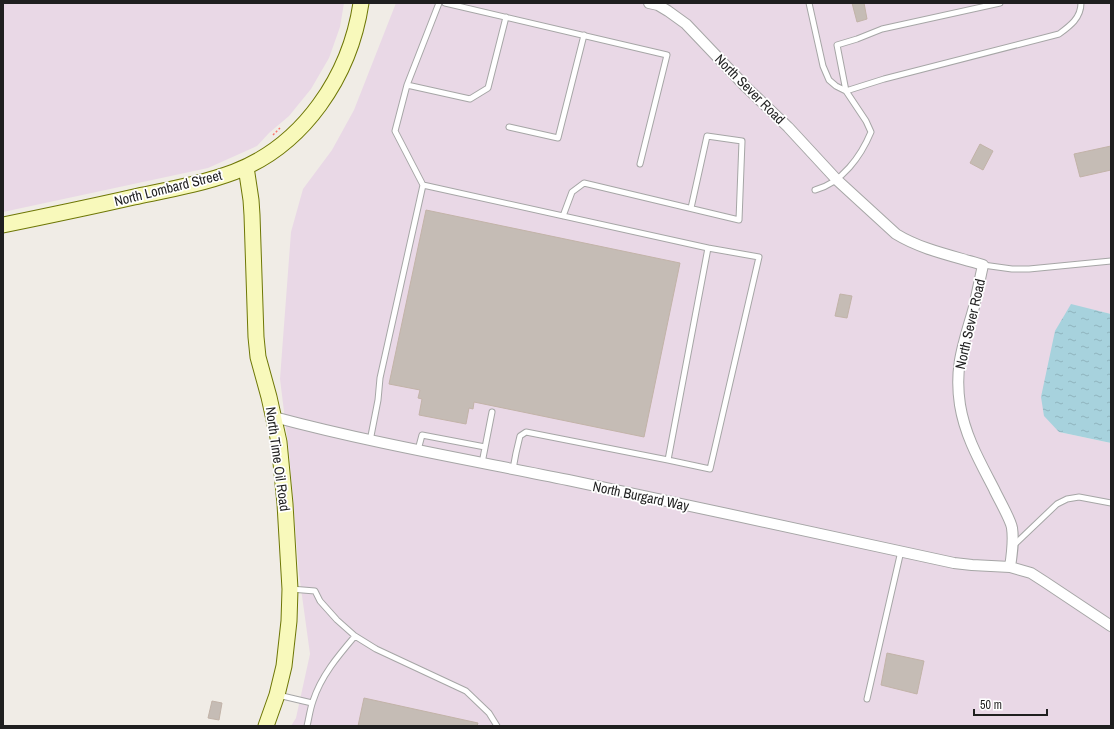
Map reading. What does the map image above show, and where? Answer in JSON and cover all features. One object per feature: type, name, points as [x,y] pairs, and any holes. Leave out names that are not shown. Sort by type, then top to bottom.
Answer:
[{"type":"street","name":"North Lombard Street","points":[[3,226],[210,180],[246,167],[265,156],[291,137],[320,105],[338,75],[350,48],[358,26],[361,3]]},
{"type":"street","name":"North Sever Road","points":[[655,4],[676,16],[686,24],[788,127],[837,180],[896,234],[905,240],[918,245],[983,265],[959,364],[958,381],[960,406],[965,428],[972,445],[1012,526],[1013,546],[1010,567]]},
{"type":"street","name":"North Time Oil Road","points":[[246,167],[252,215],[258,357],[279,442],[290,589],[288,644],[277,695],[266,726]]},
{"type":"street","name":"North Burgard Way","points":[[274,417],[320,430],[370,441],[645,496],[954,563],[1010,567]]},
{"type":"street","points":[[1010,567],[1036,576],[1111,626]]},
{"type":"lane","points":[[370,441],[378,400],[380,378],[422,185],[395,131],[407,85],[439,3]]},
{"type":"lane","points":[[445,3],[667,55],[640,164]]},
{"type":"lane","points":[[809,3],[823,66],[829,80],[836,86],[846,91],[884,79],[1059,34],[1068,28],[1077,18],[1081,3]]},
{"type":"lane","points":[[816,190],[837,180],[844,173],[858,156],[867,142],[871,132],[846,91],[837,45],[882,29],[1000,3]]},
{"type":"lane","points":[[407,85],[470,100],[488,88],[506,17]]},
{"type":"lane","points":[[510,127],[558,138],[584,35]]},
{"type":"lane","points":[[563,216],[572,192],[584,184],[739,220],[742,141],[707,136],[691,208]]},
{"type":"lane","points":[[422,185],[708,248],[759,257],[710,469],[526,432],[520,436],[513,469]]},
{"type":"lane","points":[[668,460],[708,248]]},
{"type":"lane","points":[[983,265],[1012,269],[1029,269],[1111,261]]},
{"type":"lane","points":[[482,463],[492,412]]},
{"type":"lane","points":[[418,450],[422,435],[485,447]]},
{"type":"lane","points":[[1013,546],[1057,504],[1067,499],[1079,497],[1111,503]]},
{"type":"lane","points":[[867,699],[901,551]]},
{"type":"lane","points":[[290,589],[315,591],[320,601],[337,620],[355,636],[376,649],[466,691],[489,713],[497,726]]},
{"type":"lane","points":[[307,726],[312,702],[326,674],[337,657],[355,636]]},
{"type":"lane","points":[[277,695],[312,702]]},
{"type":"path","points":[[272,136],[281,127]]},
{"type":"shaded area","points":[[3,3],[344,3],[340,27],[329,58],[311,89],[289,116],[269,133],[257,146],[208,168],[3,212]]},
{"type":"shaded area","points":[[396,3],[1111,3],[1111,314],[1071,305],[1059,432],[1111,443],[1111,726],[291,726],[296,718],[310,654],[299,574],[289,452],[280,379],[291,232],[303,189],[332,150],[354,110]]},
{"type":"water","points":[[1071,304],[1111,314],[1111,443],[1059,432],[1044,416],[1041,397],[1055,331]]},
{"type":"building","points":[[852,3],[864,3],[867,19],[857,22]]},
{"type":"building","points":[[980,144],[993,151],[983,170],[970,163]]},
{"type":"building","points":[[1111,146],[1111,170],[1080,177],[1074,154]]},
{"type":"building","points":[[426,210],[680,263],[644,437],[474,402],[473,409],[469,408],[466,424],[419,415],[422,399],[418,398],[420,390],[389,384]]},
{"type":"building","points":[[840,294],[852,296],[847,318],[835,316]]},
{"type":"building","points":[[887,653],[924,661],[917,694],[881,685]]},
{"type":"building","points":[[364,698],[478,723],[477,726],[358,726]]},
{"type":"building","points":[[212,701],[222,703],[219,720],[208,718]]}]
